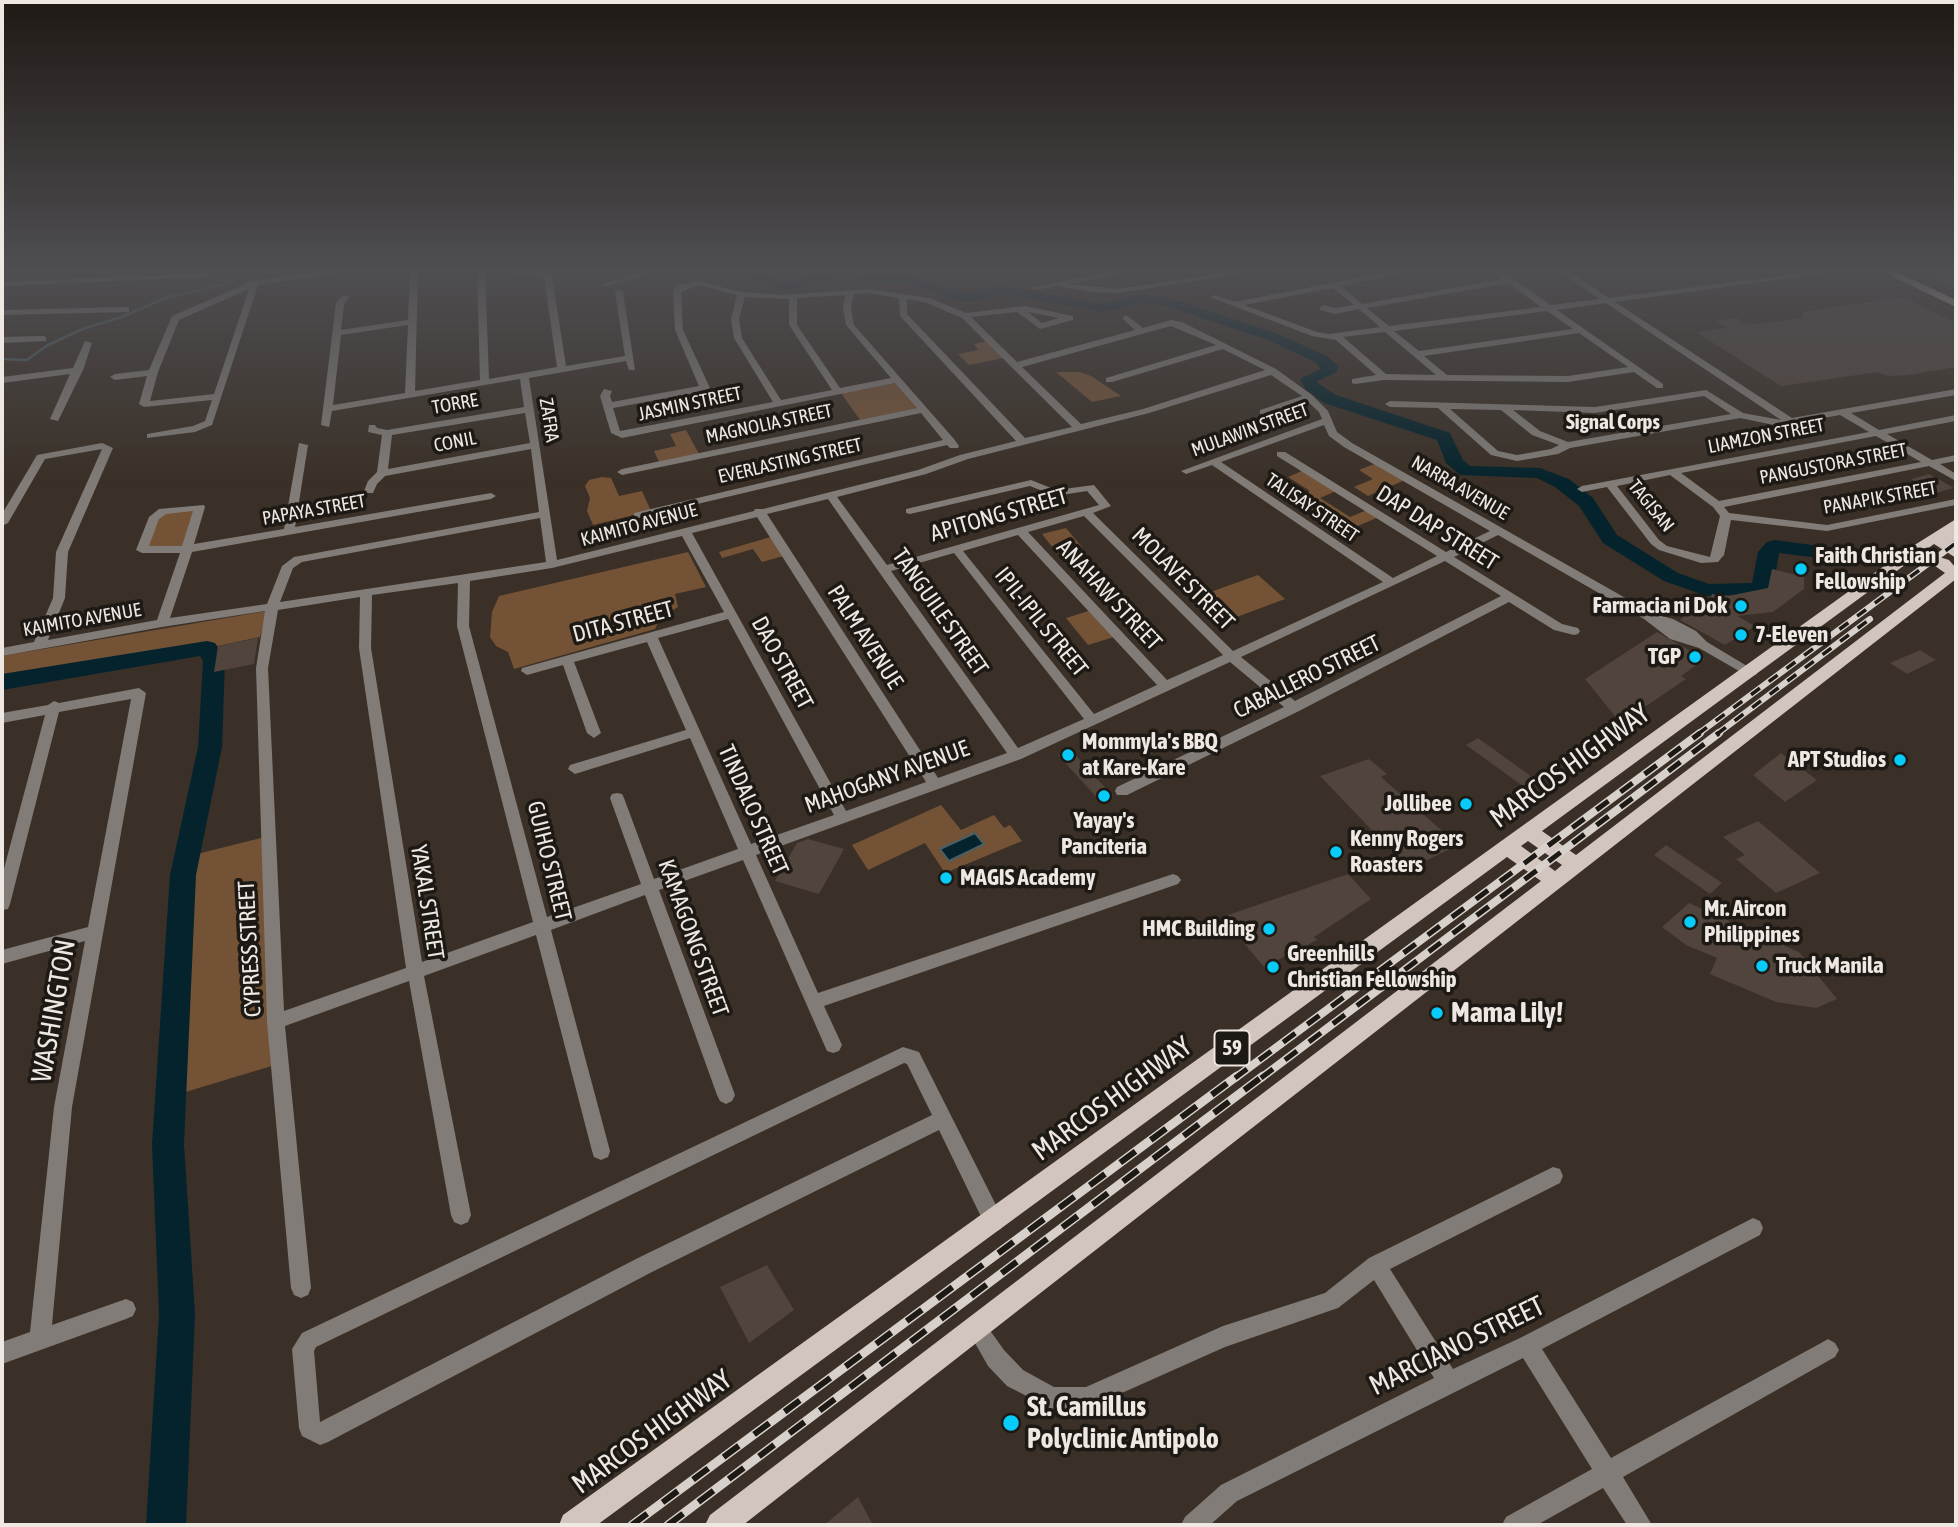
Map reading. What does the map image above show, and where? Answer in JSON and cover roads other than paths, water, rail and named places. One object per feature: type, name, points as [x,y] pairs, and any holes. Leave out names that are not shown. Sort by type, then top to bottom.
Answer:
[{"type":"main road","name":"MARCOS HIGHWAY","points":[[573,1525],[1956,523]]},
{"type":"main road","points":[[1956,533],[1941,544],[1956,554]]},
{"type":"main road","points":[[720,1525],[1950,577],[1944,563],[1931,557],[1910,554]]},
{"type":"main road","points":[[1529,832],[1576,865]]},
{"type":"main road","points":[[1508,847],[1555,881]]},
{"type":"street","points":[[166,341],[153,372],[144,404],[218,396]]},
{"type":"street","points":[[151,436],[209,423],[236,341]]},
{"type":"street","points":[[326,425],[335,341]]},
{"type":"street","points":[[410,396],[411,341]]},
{"type":"street","points":[[484,341],[485,383]]},
{"type":"street","points":[[558,341],[562,369]]},
{"type":"street","points":[[327,409],[562,369],[631,363],[627,341]]},
{"type":"street","points":[[607,406],[705,388],[684,341]]},
{"type":"street","points":[[740,341],[779,404]]},
{"type":"street","points":[[804,341],[838,392]]},
{"type":"street","points":[[864,341],[964,457]]},
{"type":"street","points":[[929,341],[1023,442]]},
{"type":"street","points":[[992,341],[1079,428]]},
{"type":"street","name":"NARRA AVENUE","points":[[1017,365],[1104,341]]},
{"type":"street","name":"NARRA AVENUE","points":[[1214,341],[1273,370],[1310,397],[1322,411],[1334,434],[1348,445],[1496,532],[1648,616],[1667,632],[1684,641],[1703,645],[1751,672]]},
{"type":"street","points":[[1344,341],[1384,377]]},
{"type":"street","points":[[1402,341],[1445,378]]},
{"type":"street","points":[[1417,354],[1505,341]]},
{"type":"street","points":[[1598,341],[1660,386]]},
{"type":"street","points":[[1670,341],[1790,421]]},
{"type":"street","points":[[55,419],[88,343]]},
{"type":"street","points":[[1109,380],[1223,346]]},
{"type":"street","points":[[1355,381],[1384,377],[1568,379],[1636,369]]},
{"type":"street","points":[[2,393],[6,380],[78,370]]},
{"type":"street","name":"KAIMITO AVENUE","points":[[2,652],[162,623],[366,595],[552,565],[922,472],[964,457],[1146,411],[1273,370]]},
{"type":"street","points":[[115,377],[153,372]]},
{"type":"street","name":"ZAFRA","points":[[524,376],[552,565]]},
{"type":"street","name":"JASMIN STREET","points":[[607,391],[607,406],[616,433],[622,435],[897,380]]},
{"type":"street","points":[[1390,404],[1595,410],[1706,393],[1740,415],[1779,423],[1956,392]]},
{"type":"street","points":[[1264,412],[1310,397]]},
{"type":"street","points":[[1441,406],[1495,453],[1517,458],[1554,452],[1567,445],[1740,415]]},
{"type":"street","points":[[1504,408],[1536,433],[1567,445]]},
{"type":"street","name":"TORRE","points":[[387,433],[530,409]]},
{"type":"street","name":"MAGNOLIA STREET","points":[[622,471],[923,410]]},
{"type":"street","points":[[1842,412],[1956,478]]},
{"type":"street","name":"LIAMZON STREET","points":[[1582,489],[1956,418]]},
{"type":"street","name":"MULAWIN STREET","points":[[1186,471],[1325,421]]},
{"type":"street","points":[[369,491],[372,483],[382,473],[387,433],[372,430],[372,427]]},
{"type":"street","name":"EVERLASTING STREET","points":[[638,514],[950,441]]},
{"type":"street","name":"CONIL","points":[[382,473],[535,444]]},
{"type":"street","points":[[2,523],[41,457],[107,446],[62,552],[59,598],[38,646]]},
{"type":"street","points":[[289,532],[303,446]]},
{"type":"street","name":"DAP DAP STREET","points":[[1281,454],[1558,627],[1574,631]]},
{"type":"street","name":"PANGUSTORA STREET","points":[[1717,505],[1956,458]]},
{"type":"street","name":"TALISAY STREET","points":[[1213,461],[1392,583]]},
{"type":"street","name":"TAGISAN","points":[[1610,484],[1655,542],[1663,548],[1705,561],[1714,560],[1718,555],[1726,516],[1717,505],[1672,472]]},
{"type":"street","points":[[910,511],[1031,483],[1055,493],[1083,486],[1090,487],[1105,506],[1086,512]]},
{"type":"street","name":"TANGUILE STREET","points":[[830,494],[1016,755]]},
{"type":"street","name":"PAPAYA STREET","points":[[187,550],[200,506],[171,509],[153,517],[142,550],[187,550],[491,496]]},
{"type":"street","name":"PANAPIK STREET","points":[[1726,516],[1828,528],[1956,502]]},
{"type":"street","name":"PALM AVENUE","points":[[759,511],[935,785]]},
{"type":"street","name":"APITONG STREET","points":[[883,570],[1086,512]]},
{"type":"street","name":"MOLAVE STREET","points":[[1086,512],[1233,657],[1293,708]]},
{"type":"street","name":"CYPRESS STREET","points":[[301,1288],[276,1022],[263,735],[262,668],[272,607],[288,566],[298,559],[546,514]]},
{"type":"street","name":"DAO STREET","points":[[685,530],[842,817]]},
{"type":"street","name":"ANAHAW STREET","points":[[1021,531],[1166,687]]},
{"type":"street","name":"MAHOGANY AVENUE","points":[[276,1022],[1016,755],[1233,657],[1496,532]]},
{"type":"street","name":"IPIL-IPIL STREET","points":[[956,549],[1093,721]]},
{"type":"street","points":[[162,623],[187,550]]},
{"type":"street","name":"GUIHO STREET","points":[[464,580],[463,626],[601,1151]]},
{"type":"street","name":"YAKAL STREET","points":[[366,595],[365,648],[415,971],[461,1215]]},
{"type":"street","name":"CABALLERO STREET","points":[[1122,791],[1293,708],[1509,597]]},
{"type":"street","name":"DITA STREET","points":[[527,671],[731,614]]},
{"type":"street","name":"TINDALO STREET","points":[[651,636],[833,1045]]},
{"type":"street","points":[[567,660],[594,733]]},
{"type":"street","name":"WASHINGTON","points":[[40,1341],[63,1108],[139,693],[54,706]]},
{"type":"street","points":[[2,718],[54,706],[2,904]]},
{"type":"street","points":[[575,769],[694,732]]},
{"type":"street","name":"KAMAGONG STREET","points":[[617,798],[726,1095]]},
{"type":"street","points":[[813,1002],[1172,880]]},
{"type":"street","points":[[2,957],[94,932]]},
{"type":"street","points":[[942,1119],[645,1265],[320,1434],[310,1428],[303,1349],[309,1340],[903,1055],[913,1058],[994,1222]]},
{"type":"street","points":[[977,1329],[996,1358],[1015,1378],[1052,1398],[1086,1398],[1223,1337],[1331,1301],[1376,1265],[1553,1176]]},
{"type":"street","name":"MARCIANO STREET","points":[[1194,1525],[1229,1493],[1449,1382],[1527,1346],[1753,1228]]},
{"type":"street","points":[[1376,1265],[1449,1382]]},
{"type":"street","points":[[2,1353],[126,1309]]},
{"type":"street","points":[[1527,1346],[1605,1474],[1640,1525]]},
{"type":"street","points":[[1514,1525],[1828,1350]]},
{"type":"water","points":[[975,833],[984,844],[949,861],[940,849]]},
{"type":"waterway","points":[[2,359],[27,360],[56,341]]},
{"type":"waterway","points":[[1282,341],[1330,366],[1329,372],[1308,379],[1312,387],[1330,399],[1444,437],[1455,463],[1466,471],[1540,473],[1562,483],[1586,502],[1610,539],[1671,577],[1707,590],[1756,589],[1764,584],[1768,552],[1774,546],[1866,558]]},
{"type":"waterway","points":[[2,682],[207,648],[214,661],[210,747],[183,875],[168,1144],[177,1314],[166,1525]]},
{"type":"railway","points":[[1698,734],[1956,543]]},
{"type":"railway","points":[[1717,734],[1870,619]]},
{"type":"railway","points":[[1235,1078],[1700,733]]},
{"type":"railway","points":[[1261,1078],[1719,733]]},
{"type":"railway","points":[[632,1525],[1237,1076]]},
{"type":"railway","points":[[668,1525],[1263,1076]]},
{"type":"place","name":"Faith Christian Fellowship","points":[[1801,569]]},
{"type":"place","name":"Farmacia ni Dok","points":[[1741,606]]},
{"type":"place","name":"7-Eleven","points":[[1741,635]]},
{"type":"place","name":"TGP","points":[[1695,657]]},
{"type":"place","name":"Mommyla's BBQ at Kare-Kare","points":[[1068,755]]},
{"type":"place","name":"APT Studios","points":[[1900,760]]},
{"type":"place","name":"Yayay's Panciteria","points":[[1104,796]]},
{"type":"place","name":"Jollibee","points":[[1466,804]]},
{"type":"place","name":"Kenny Rogers Roasters","points":[[1336,852]]},
{"type":"place","name":"MAGIS Academy","points":[[946,878]]},
{"type":"place","name":"Mr. Aircon Philippines","points":[[1690,922]]},
{"type":"place","name":"HMC Building","points":[[1269,929]]},
{"type":"place","name":"Truck Manila","points":[[1762,966]]},
{"type":"place","name":"Greenhills Christian Fellowship","points":[[1273,967]]},
{"type":"place","name":"Mama Lily!","points":[[1437,1013]]},
{"type":"place","name":"St. Camillus Polyclinic Antipolo","points":[[1011,1423]]},
{"type":"district","name":"Signal Corps","points":[[1613,422]]}]
